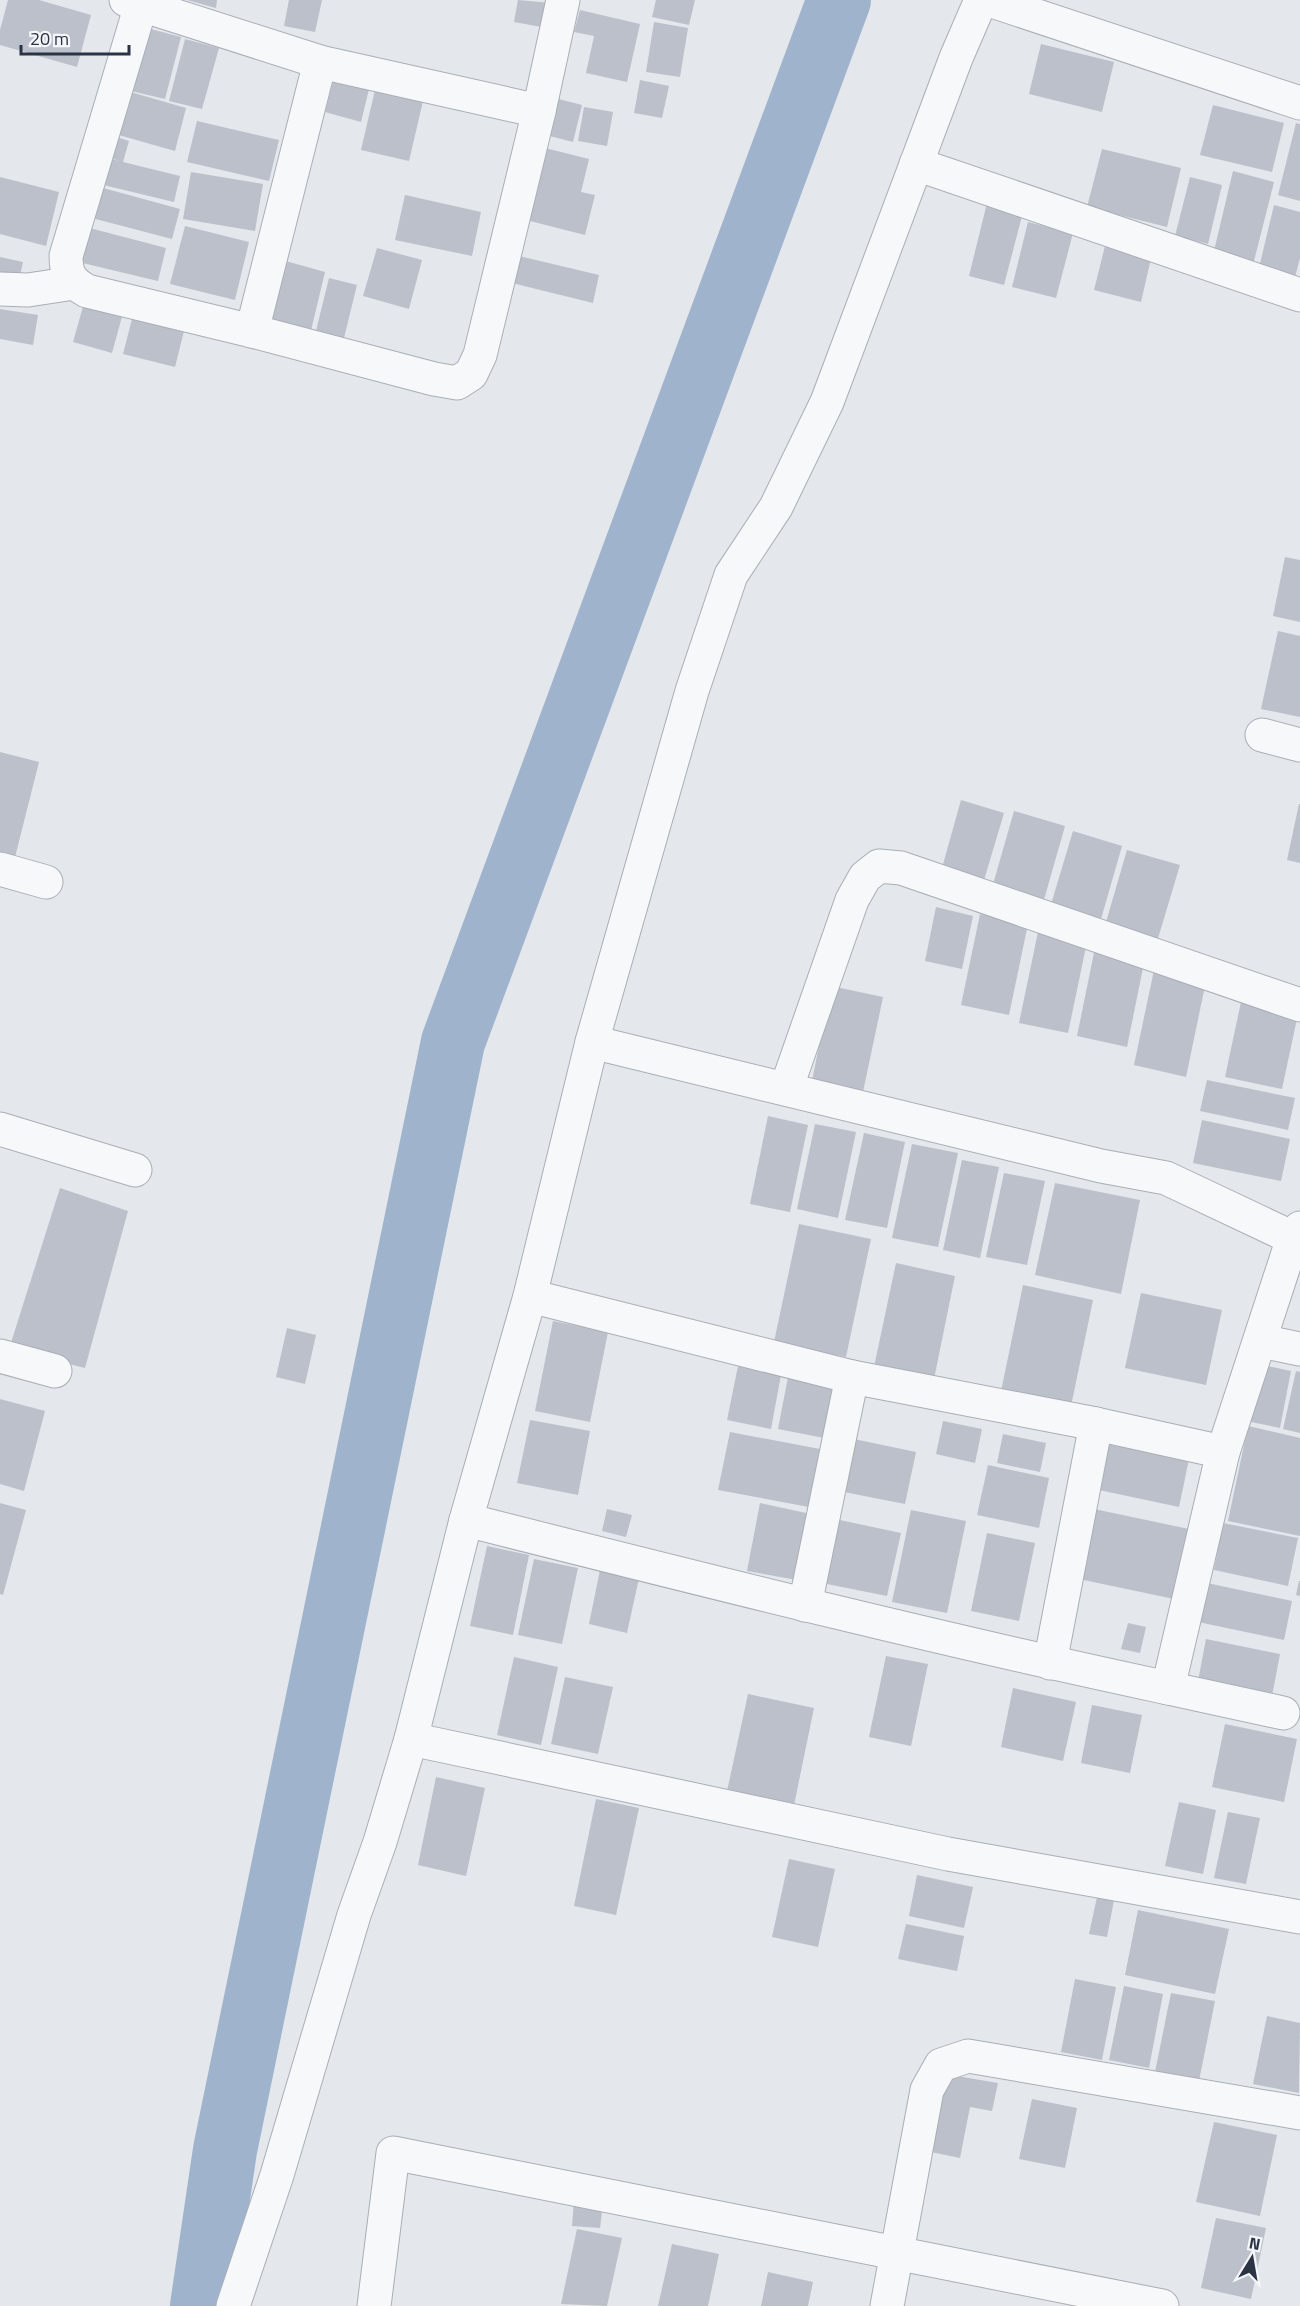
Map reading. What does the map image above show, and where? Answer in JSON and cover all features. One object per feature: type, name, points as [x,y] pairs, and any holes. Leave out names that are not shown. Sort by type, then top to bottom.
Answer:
[{"type":"street","points":[[539,111],[320,62],[134,2],[66,256],[66,271],[74,283],[87,291],[457,383],[471,374],[480,355],[539,111],[563,0]]},
{"type":"street","points":[[234,2306],[277,2175],[354,1915],[380,1842],[411,1739],[466,1520],[530,1296],[592,1042],[692,691],[731,575],[776,507],[827,402],[956,58],[981,0]]},
{"type":"street","points":[[989,0],[1300,103]]},
{"type":"street","points":[[252,331],[320,62]]},
{"type":"street","points":[[916,164],[1300,295]]},
{"type":"street","points":[[0,289],[28,290],[74,283]]},
{"type":"street","points":[[1262,735],[1300,745]]},
{"type":"street","points":[[786,1089],[852,900],[865,877],[879,866],[901,868],[1300,1005]]},
{"type":"street","points":[[0,869],[46,882]]},
{"type":"street","points":[[592,1042],[1101,1166],[1167,1178],[1297,1233],[1223,1452],[1168,1688]]},
{"type":"street","points":[[0,1129],[135,1170]]},
{"type":"street","points":[[530,1296],[852,1377],[1096,1424],[1223,1452]]},
{"type":"street","points":[[1261,1341],[1300,1349]]},
{"type":"street","points":[[0,1356],[55,1371]]},
{"type":"street","points":[[805,1605],[852,1377]]},
{"type":"street","points":[[1050,1663],[1096,1424]]},
{"type":"street","points":[[466,1520],[805,1605],[1050,1663],[1283,1713]]},
{"type":"street","points":[[411,1739],[948,1854],[1300,1917]]},
{"type":"street","points":[[887,2306],[927,2090],[941,2065],[968,2056],[1300,2113]]},
{"type":"street","points":[[374,2306],[393,2153],[1162,2306]]},
{"type":"building","points":[[8,0],[39,0],[91,15],[77,67],[0,45],[0,30]]},
{"type":"building","points":[[187,0],[217,0],[216,8]]},
{"type":"building","points":[[289,0],[322,0],[315,32],[284,26]]},
{"type":"building","points":[[518,0],[551,3],[547,28],[514,22]]},
{"type":"building","points":[[656,0],[695,0],[689,25],[652,17]]},
{"type":"building","points":[[580,10],[640,24],[627,82],[586,73],[594,36],[574,32]]},
{"type":"building","points":[[654,22],[688,28],[680,77],[646,72]]},
{"type":"building","points":[[147,28],[181,37],[165,99],[131,91]]},
{"type":"building","points":[[185,39],[219,48],[202,109],[169,101]]},
{"type":"building","points":[[1041,44],[1114,62],[1102,112],[1029,94]]},
{"type":"building","points":[[335,75],[370,85],[361,122],[325,112]]},
{"type":"building","points":[[640,80],[669,86],[662,118],[634,113]]},
{"type":"building","points":[[120,89],[186,108],[175,151],[108,132]]},
{"type":"building","points":[[375,90],[423,101],[409,161],[361,150]]},
{"type":"building","points":[[547,96],[582,105],[573,142],[538,133]]},
{"type":"building","points":[[1213,105],[1284,123],[1272,172],[1200,155]]},
{"type":"building","points":[[584,107],[613,112],[607,146],[578,141]]},
{"type":"building","points":[[197,121],[279,140],[269,181],[187,162]]},
{"type":"building","points":[[1296,123],[1300,124],[1300,201],[1278,195]]},
{"type":"building","points":[[107,134],[129,141],[123,162],[180,176],[174,202],[95,183],[102,157],[120,161],[100,155]]},
{"type":"building","points":[[545,148],[589,159],[581,192],[595,195],[585,235],[526,220]]},
{"type":"building","points":[[1102,149],[1181,168],[1167,227],[1087,207]]},
{"type":"building","points":[[1233,171],[1274,182],[1253,265],[1213,255]]},
{"type":"building","points":[[191,172],[263,184],[255,231],[183,219]]},
{"type":"building","points":[[0,177],[59,192],[46,246],[0,234]]},
{"type":"building","points":[[1190,177],[1222,185],[1208,244],[1175,236]]},
{"type":"building","points":[[96,186],[180,209],[172,239],[88,217]]},
{"type":"building","points":[[405,195],[481,212],[472,256],[395,240]]},
{"type":"building","points":[[987,203],[1023,212],[1004,285],[969,276]]},
{"type":"building","points":[[1274,205],[1300,212],[1300,258],[1294,281],[1258,272]]},
{"type":"building","points":[[1028,222],[1073,233],[1056,298],[1012,287]]},
{"type":"building","points":[[82,226],[166,248],[158,281],[74,261]]},
{"type":"building","points":[[185,226],[249,242],[235,300],[170,284]]},
{"type":"building","points":[[1106,242],[1152,254],[1141,302],[1094,290]]},
{"type":"building","points":[[377,248],[422,260],[409,309],[363,296]]},
{"type":"building","points":[[519,256],[599,275],[593,303],[512,283]]},
{"type":"building","points":[[0,257],[23,262],[18,285],[0,281]]},
{"type":"building","points":[[282,260],[325,272],[309,339],[264,326]]},
{"type":"building","points":[[329,278],[357,285],[343,342],[315,335]]},
{"type":"building","points":[[84,303],[123,313],[112,353],[73,342]]},
{"type":"building","points":[[0,309],[38,315],[33,345],[0,339]]},
{"type":"building","points":[[132,319],[184,331],[175,367],[123,354]]},
{"type":"building","points":[[1285,557],[1300,560],[1300,622],[1273,616]]},
{"type":"building","points":[[1278,631],[1300,636],[1300,717],[1261,709]]},
{"type":"building","points":[[0,752],[39,762],[13,865],[0,862]]},
{"type":"building","points":[[961,800],[1004,813],[982,887],[940,875]]},
{"type":"building","points":[[1300,804],[1300,863],[1287,860]]},
{"type":"building","points":[[1014,811],[1065,826],[1043,903],[992,888]]},
{"type":"building","points":[[1073,831],[1122,846],[1099,926],[1049,911]]},
{"type":"building","points":[[1127,850],[1180,865],[1156,945],[1104,929]]},
{"type":"building","points":[[936,907],[973,916],[962,969],[925,961]]},
{"type":"building","points":[[980,914],[1028,924],[1009,1015],[961,1005]]},
{"type":"building","points":[[1038,932],[1087,942],[1068,1033],[1019,1023]]},
{"type":"building","points":[[1095,948],[1145,958],[1127,1047],[1077,1036]]},
{"type":"building","points":[[1154,970],[1206,981],[1186,1077],[1134,1065]]},
{"type":"building","points":[[831,986],[883,997],[863,1092],[812,1081]]},
{"type":"building","points":[[1241,1002],[1298,1014],[1282,1089],[1225,1077]]},
{"type":"building","points":[[1207,1080],[1295,1098],[1288,1130],[1200,1111]]},
{"type":"building","points":[[768,1116],[808,1125],[790,1212],[750,1204]]},
{"type":"building","points":[[1202,1120],[1290,1139],[1281,1181],[1193,1163]]},
{"type":"building","points":[[815,1124],[856,1132],[838,1218],[797,1209]]},
{"type":"building","points":[[864,1133],[905,1142],[887,1228],[845,1220]]},
{"type":"building","points":[[912,1144],[958,1153],[938,1247],[892,1238]]},
{"type":"building","points":[[962,1160],[999,1167],[980,1258],[943,1250]]},
{"type":"building","points":[[1004,1173],[1045,1181],[1027,1265],[986,1257]]},
{"type":"building","points":[[1055,1183],[1140,1200],[1121,1294],[1035,1275]]},
{"type":"building","points":[[60,1188],[128,1211],[85,1368],[9,1349]]},
{"type":"building","points":[[799,1224],[871,1239],[846,1357],[774,1342]]},
{"type":"building","points":[[896,1263],[955,1276],[934,1379],[874,1367]]},
{"type":"building","points":[[1023,1285],[1093,1300],[1070,1411],[1000,1396]]},
{"type":"building","points":[[1141,1293],[1222,1310],[1206,1385],[1125,1368]]},
{"type":"building","points":[[553,1321],[608,1332],[590,1422],[535,1411]]},
{"type":"building","points":[[287,1328],[316,1335],[305,1384],[276,1377]]},
{"type":"building","points":[[1263,1365],[1291,1371],[1280,1428],[1251,1422]]},
{"type":"building","points":[[738,1366],[781,1375],[771,1429],[727,1420]]},
{"type":"building","points":[[1296,1371],[1300,1372],[1300,1433],[1283,1429]]},
{"type":"building","points":[[788,1377],[834,1386],[824,1438],[778,1429]]},
{"type":"building","points":[[0,1399],[45,1411],[24,1491],[0,1484]]},
{"type":"building","points":[[530,1420],[590,1431],[578,1495],[517,1483]]},
{"type":"building","points":[[943,1421],[982,1429],[975,1463],[936,1454]]},
{"type":"building","points":[[1248,1426],[1300,1438],[1300,1536],[1228,1521]]},
{"type":"building","points":[[730,1432],[820,1449],[809,1507],[718,1490]]},
{"type":"building","points":[[1003,1434],[1046,1443],[1040,1472],[997,1463]]},
{"type":"building","points":[[854,1439],[916,1452],[905,1504],[844,1492]]},
{"type":"building","points":[[1109,1442],[1189,1459],[1179,1507],[1099,1490]]},
{"type":"building","points":[[988,1465],[1049,1478],[1039,1528],[977,1515]]},
{"type":"building","points":[[0,1503],[26,1510],[3,1595],[0,1594]]},
{"type":"building","points":[[760,1503],[811,1514],[797,1580],[747,1571]]},
{"type":"building","points":[[607,1509],[632,1515],[626,1537],[602,1531]]},
{"type":"building","points":[[1094,1509],[1189,1529],[1174,1599],[1079,1579]]},
{"type":"building","points":[[911,1510],[966,1521],[947,1613],[892,1602]]},
{"type":"building","points":[[835,1519],[901,1533],[887,1596],[822,1583]]},
{"type":"building","points":[[1223,1523],[1298,1538],[1288,1586],[1214,1570]]},
{"type":"building","points":[[987,1533],[1035,1543],[1019,1621],[971,1611]]},
{"type":"building","points":[[487,1546],[529,1555],[513,1635],[470,1626]]},
{"type":"building","points":[[534,1559],[578,1568],[562,1644],[518,1635]]},
{"type":"building","points":[[600,1570],[639,1578],[627,1633],[589,1624]]},
{"type":"building","points":[[1300,1581],[1300,1596],[1296,1595]]},
{"type":"building","points":[[1207,1583],[1292,1601],[1284,1640],[1198,1622]]},
{"type":"building","points":[[1128,1623],[1146,1627],[1140,1653],[1121,1649]]},
{"type":"building","points":[[1206,1639],[1280,1654],[1272,1696],[1198,1681]]},
{"type":"building","points":[[886,1656],[928,1664],[911,1746],[869,1737]]},
{"type":"building","points":[[514,1657],[558,1667],[541,1745],[497,1735]]},
{"type":"building","points":[[565,1677],[613,1687],[598,1754],[551,1744]]},
{"type":"building","points":[[1013,1688],[1076,1702],[1063,1761],[1001,1747]]},
{"type":"building","points":[[748,1694],[814,1708],[793,1810],[726,1796]]},
{"type":"building","points":[[1092,1705],[1142,1715],[1130,1773],[1081,1763]]},
{"type":"building","points":[[1225,1724],[1297,1739],[1284,1802],[1212,1787]]},
{"type":"building","points":[[436,1777],[485,1788],[466,1876],[418,1865]]},
{"type":"building","points":[[596,1799],[639,1808],[616,1915],[574,1906]]},
{"type":"building","points":[[1179,1802],[1216,1810],[1203,1874],[1165,1866]]},
{"type":"building","points":[[1228,1812],[1260,1818],[1246,1884],[1214,1878]]},
{"type":"building","points":[[789,1859],[835,1869],[818,1947],[772,1937]]},
{"type":"building","points":[[917,1875],[973,1887],[964,1928],[909,1916]]},
{"type":"building","points":[[1097,1897],[1114,1900],[1107,1937],[1089,1934]]},
{"type":"building","points":[[1138,1910],[1229,1929],[1215,1994],[1125,1975]]},
{"type":"building","points":[[906,1924],[964,1936],[957,1971],[898,1959]]},
{"type":"building","points":[[1075,1979],[1116,1987],[1102,2060],[1061,2052]]},
{"type":"building","points":[[1124,1986],[1163,1994],[1149,2068],[1109,2060]]},
{"type":"building","points":[[1171,1993],[1215,2001],[1199,2081],[1155,2072]]},
{"type":"building","points":[[1267,2016],[1300,2023],[1299,2093],[1253,2084]]},
{"type":"building","points":[[945,2074],[998,2083],[992,2111],[970,2107],[960,2158],[931,2152]]},
{"type":"building","points":[[1032,2099],[1077,2108],[1065,2168],[1019,2159]]},
{"type":"building","points":[[1214,2122],[1277,2135],[1260,2216],[1196,2202]]},
{"type":"building","points":[[574,2201],[603,2203],[600,2228],[572,2226]]},
{"type":"building","points":[[1216,2218],[1266,2228],[1251,2299],[1201,2288]]},
{"type":"building","points":[[577,2229],[622,2238],[607,2306],[561,2304]]},
{"type":"building","points":[[672,2244],[719,2254],[708,2306],[658,2306]]},
{"type":"building","points":[[768,2272],[813,2282],[808,2306],[761,2306]]},
{"type":"waterway","points":[[202,2306],[225,2150],[453,1042],[839,0]]}]
